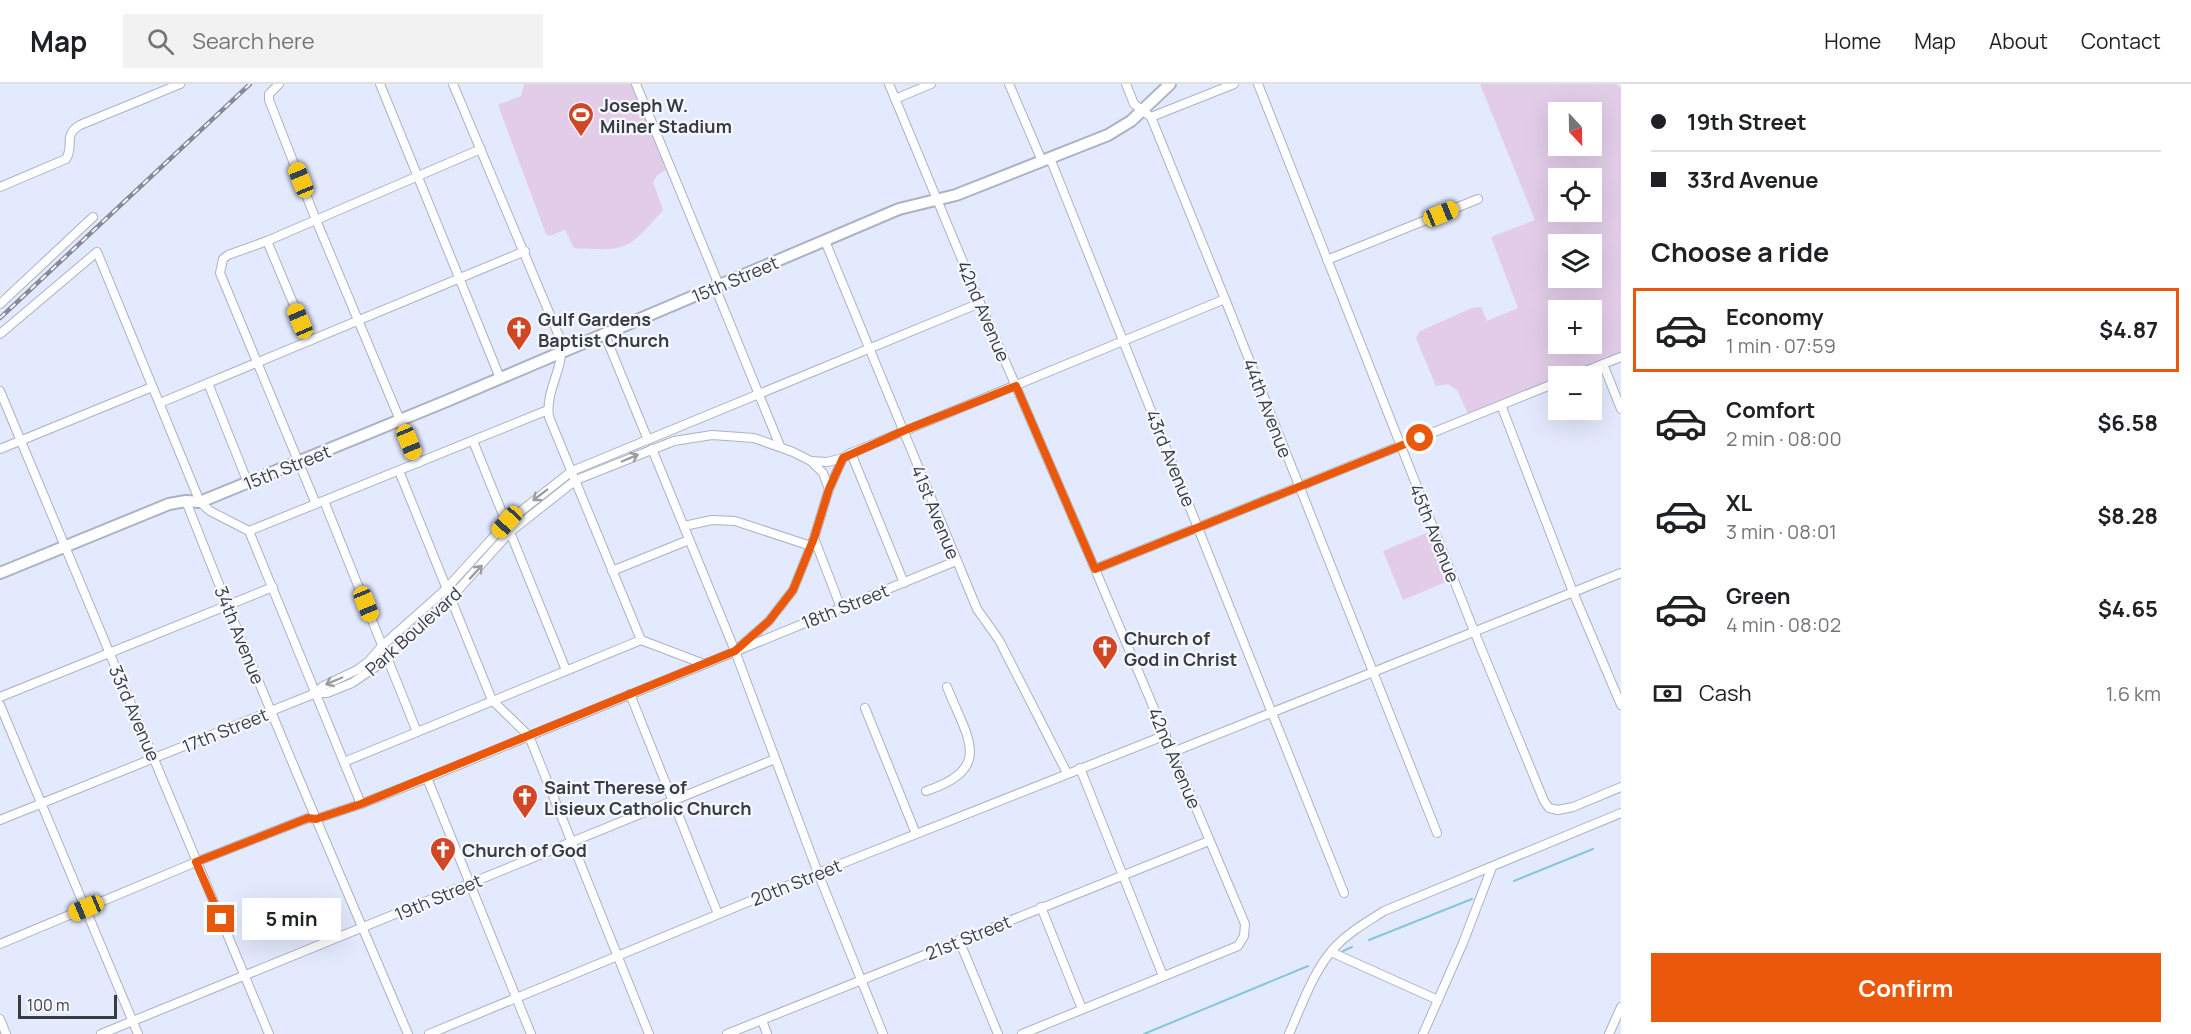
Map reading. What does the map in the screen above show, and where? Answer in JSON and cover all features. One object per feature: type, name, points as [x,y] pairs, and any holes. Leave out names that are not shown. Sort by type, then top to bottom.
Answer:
[{"type":"main road","points":[[1146,114],[1170,84]]},
{"type":"main road","name":"15th Street","points":[[0,573],[169,504],[186,501],[200,502],[299,463],[899,209],[956,195],[1108,135],[1146,114]]},
{"type":"street","points":[[0,187],[66,159],[69,153],[69,136],[72,130],[80,125],[180,84]]},
{"type":"street","points":[[279,84],[269,94],[269,100],[316,220],[418,463]]},
{"type":"street","points":[[380,84],[500,378]]},
{"type":"street","points":[[453,84],[557,330],[562,352],[549,400],[549,417],[640,640]]},
{"type":"street","points":[[636,84],[780,446]]},
{"type":"street","name":"42nd Avenue","points":[[889,84],[1245,924],[1244,936],[1238,946],[1163,976]]},
{"type":"street","points":[[895,99],[931,84]]},
{"type":"street","name":"43rd Avenue","points":[[1009,84],[1046,160],[1125,342],[1344,893]]},
{"type":"street","name":"44th Avenue","points":[[1126,84],[1134,104],[1146,114],[1225,299],[1437,833]]},
{"type":"street","name":"15th Street","points":[[1146,114],[1234,84]]},
{"type":"street","name":"45th Avenue","points":[[1258,84],[1400,446],[1544,801],[1553,809],[1558,810],[1573,807],[1621,787]]},
{"type":"street","points":[[417,732],[383,645],[320,503],[299,463],[220,273],[223,259],[228,255],[267,241],[481,149]]},
{"type":"street","points":[[1327,260],[1478,199]]},
{"type":"street","points":[[0,304],[93,217]]},
{"type":"street","name":"41st Avenue","points":[[825,240],[977,609],[999,640],[1067,773]]},
{"type":"street","points":[[267,241],[309,341]]},
{"type":"street","points":[[160,403],[525,251]]},
{"type":"street","points":[[0,334],[97,252],[200,502],[210,511],[249,531],[361,804]]},
{"type":"street","points":[[811,461],[827,462],[843,458],[903,431],[1125,342],[1225,299]]},
{"type":"street","points":[[883,1034],[818,873],[735,651],[652,448],[691,423],[980,303]]},
{"type":"street","points":[[604,333],[648,440]]},
{"type":"street","points":[[1598,366],[1621,357]]},
{"type":"street","points":[[1603,364],[1621,409]]},
{"type":"street","points":[[208,383],[248,483]]},
{"type":"street","points":[[1095,569],[1548,386]]},
{"type":"street","points":[[0,449],[152,387]]},
{"type":"street","name":"33rd Avenue","points":[[0,391],[269,1034]]},
{"type":"street","points":[[1501,405],[1573,592],[1621,705]]},
{"type":"street","points":[[249,531],[548,410]]},
{"type":"street","name":"Park Boulevard","points":[[316,693],[323,686],[363,665],[446,589],[507,522],[572,471],[691,423]]},
{"type":"street","name":"Park Boulevard","points":[[316,693],[327,693],[360,679],[377,666],[450,599],[510,532],[576,480],[652,448],[674,441],[725,434],[754,438],[780,446],[811,461],[823,473],[829,489]]},
{"type":"street","points":[[473,441],[566,670]]},
{"type":"street","points":[[851,453],[904,583]]},
{"type":"street","points":[[735,651],[769,621],[785,602],[799,576],[829,489],[843,458]]},
{"type":"street","points":[[399,471],[492,700],[529,736],[649,1034]]},
{"type":"street","name":"34th Avenue","points":[[186,501],[271,711],[408,1034]]},
{"type":"street","points":[[684,526],[712,520],[735,521],[812,542]]},
{"type":"street","points":[[612,571],[690,540]]},
{"type":"street","points":[[812,542],[841,608]]},
{"type":"street","name":"18th Street","points":[[0,944],[308,818],[316,819],[361,804],[427,778],[956,561]]},
{"type":"street","points":[[1173,752],[1621,573]]},
{"type":"street","points":[[0,697],[273,587]]},
{"type":"street","points":[[344,762],[640,640],[705,664]]},
{"type":"street","points":[[926,791],[954,780],[969,762],[971,748],[947,687]]},
{"type":"street","name":"17th Street","points":[[0,820],[316,693]]},
{"type":"street","points":[[630,694],[718,914]]},
{"type":"street","points":[[0,705],[138,1034]]},
{"type":"street","points":[[865,708],[916,834]]},
{"type":"street","name":"20th Street","points":[[429,1034],[818,873],[1166,735]]},
{"type":"street","name":"19th Street","points":[[101,1034],[775,759]]},
{"type":"street","points":[[1022,1034],[1163,976],[1080,768]]},
{"type":"street","points":[[427,778],[531,1034]]},
{"type":"street","points":[[1289,1034],[1321,966],[1331,952],[1357,928],[1384,911],[1621,813]]},
{"type":"street","name":"21st Street","points":[[727,1034],[1209,841]]},
{"type":"street","points":[[1423,1034],[1463,943],[1492,867]]},
{"type":"street","points":[[1041,907],[1082,1009]]},
{"type":"street","points":[[959,940],[998,1034]]},
{"type":"street","points":[[1331,952],[1438,1000]]},
{"type":"street","points":[[1609,1034],[1621,1007]]},
{"type":"street","points":[[0,1019],[6,1034]]},
{"type":"street","points":[[762,1020],[767,1034]]},
{"type":"shaded area","name":"Joseph W. Milner Stadium","points":[[524,84],[631,84],[666,170],[657,175],[653,182],[663,210],[633,241],[616,248],[574,248],[565,230],[550,236],[546,234],[498,105],[521,96]]},
{"type":"shaded area","points":[[1480,84],[1616,84],[1621,88],[1621,352],[1586,366],[1548,366],[1548,382],[1468,414],[1457,390],[1448,384],[1436,386],[1416,338],[1420,331],[1472,308],[1481,307],[1487,321],[1518,308],[1491,237],[1535,220]]},
{"type":"shaded area","points":[[1429,532],[1448,581],[1403,600],[1383,551]]},
{"type":"waterway","points":[[1514,881],[1593,849]]},
{"type":"waterway","points":[[1369,940],[1472,899]]},
{"type":"waterway","points":[[1343,951],[1352,947]]},
{"type":"waterway","points":[[1144,1034],[1308,966]]},
{"type":"railway","points":[[0,318],[250,84]]},
{"type":"place","name":"Joseph W. Milner Stadium","points":[[581,138]]},
{"type":"place","name":"Gulf Gardens Baptist Church","points":[[519,352]]},
{"type":"place","name":"Church of God in Christ","points":[[1105,671]]},
{"type":"place","name":"Saint Therese of Lisieux Catholic Church","points":[[525,820]]},
{"type":"place","name":"Church of God","points":[[443,873]]},
{"type":"route","points":[[221,919],[196,862],[308,818],[316,819],[361,804],[735,651],[769,621],[793,590],[814,538],[829,489],[843,458],[903,431],[1016,386],[1095,569],[1420,438]]}]
